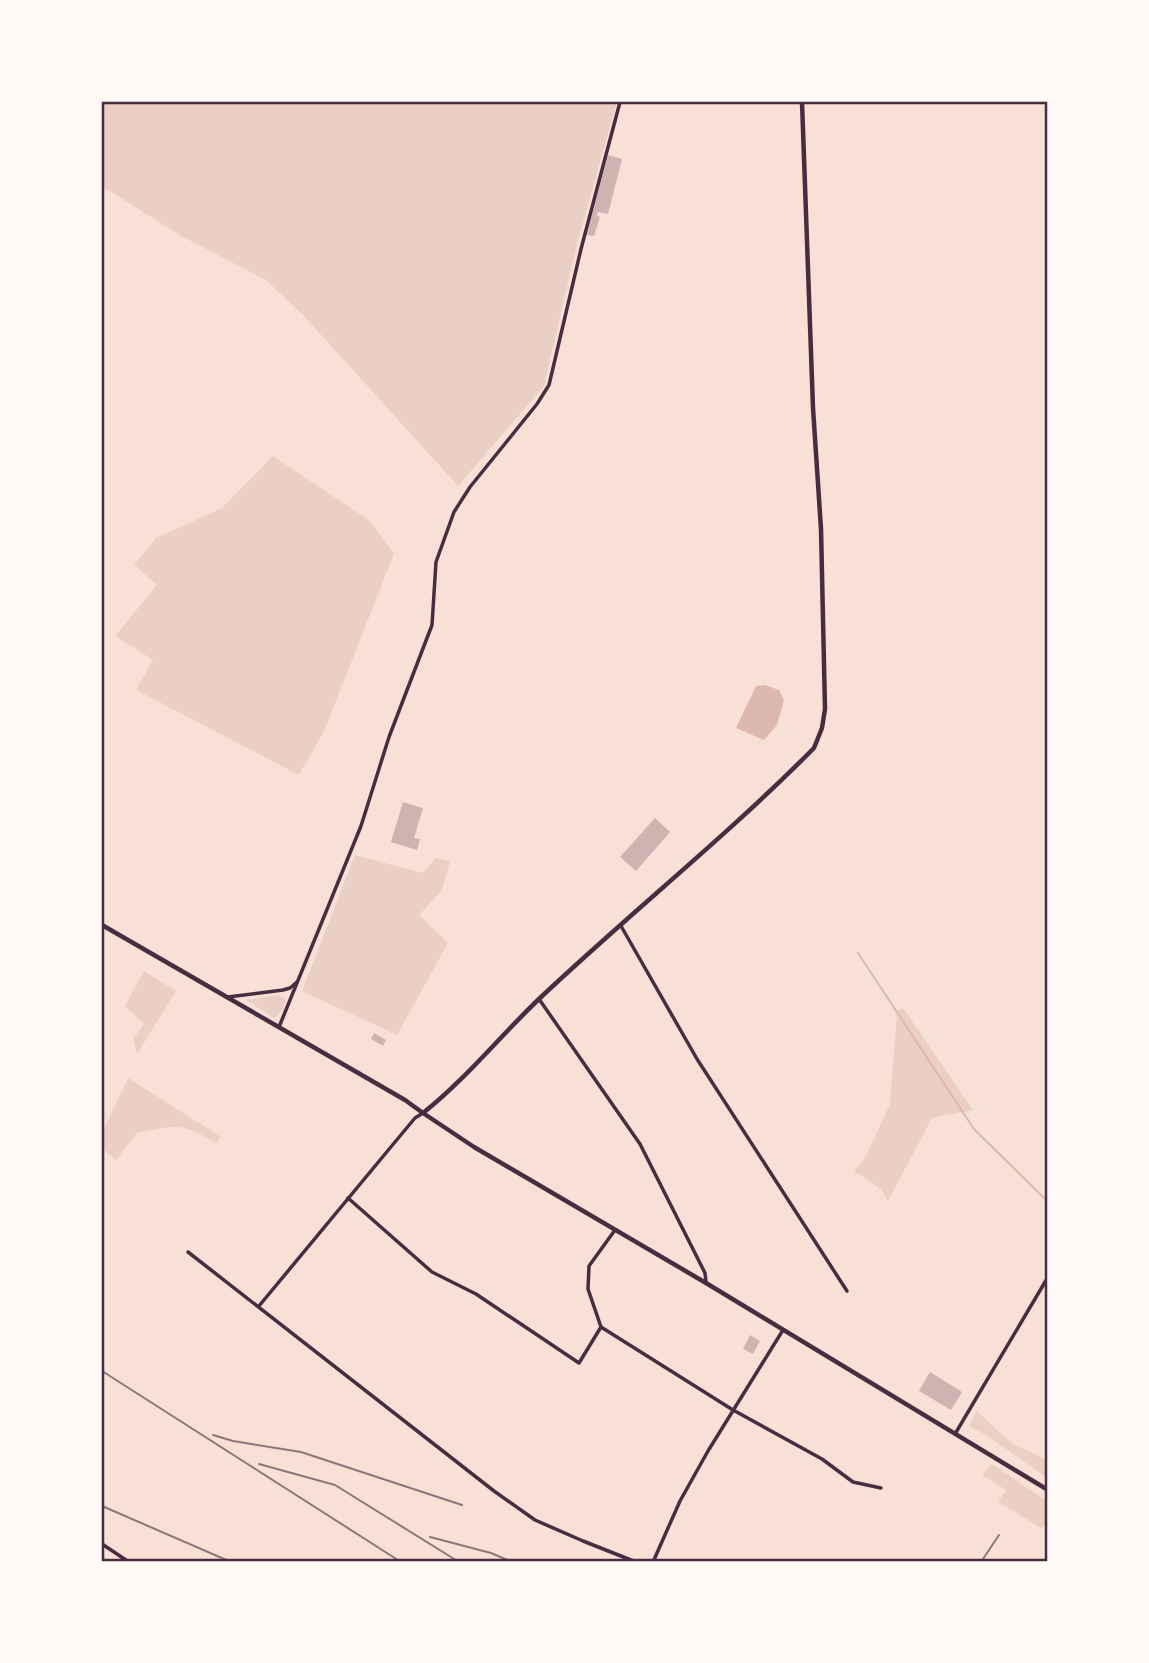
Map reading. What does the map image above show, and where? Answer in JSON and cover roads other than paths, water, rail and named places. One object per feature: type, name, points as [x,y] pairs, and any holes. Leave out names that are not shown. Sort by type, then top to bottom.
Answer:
[{"type":"main road","points":[[423,1113],[448,1093],[540,999],[699,858],[814,748],[824,719],[821,529],[813,408],[802,102]]},
{"type":"main road","points":[[102,925],[423,1113],[464,1141],[706,1283],[1048,1490]]},
{"type":"street","points":[[279,1027],[303,974],[361,826],[388,737],[432,625],[436,562],[454,512],[470,487],[537,404],[549,385],[620,102]]},
{"type":"street","points":[[621,926],[697,1059],[846,1291]]},
{"type":"street","points":[[225,998],[283,990],[295,985],[303,974]]},
{"type":"street","points":[[540,999],[640,1144],[705,1273],[706,1283]]},
{"type":"street","points":[[259,1306],[412,1121],[423,1113]]},
{"type":"street","points":[[348,1198],[432,1272],[476,1294],[579,1363],[601,1327]]},
{"type":"street","points":[[615,1230],[589,1266],[589,1289],[601,1327],[733,1410],[822,1459],[853,1482],[881,1488]]},
{"type":"street","points":[[188,1252],[494,1491],[536,1520],[636,1562]]},
{"type":"street","points":[[954,1434],[1048,1277]]},
{"type":"street","points":[[653,1562],[680,1501],[783,1330]]},
{"type":"street","points":[[102,1544],[129,1562]]},
{"type":"waterway","points":[[858,953],[974,1129],[1048,1202]]},
{"type":"railway","points":[[102,1371],[401,1562]]},
{"type":"railway","points":[[213,1435],[301,1452],[462,1505]]},
{"type":"railway","points":[[259,1464],[335,1485],[459,1562]]},
{"type":"railway","points":[[102,1506],[231,1562]]},
{"type":"railway","points":[[981,1562],[999,1535]]},
{"type":"railway","points":[[430,1537],[491,1553],[512,1562]]}]
